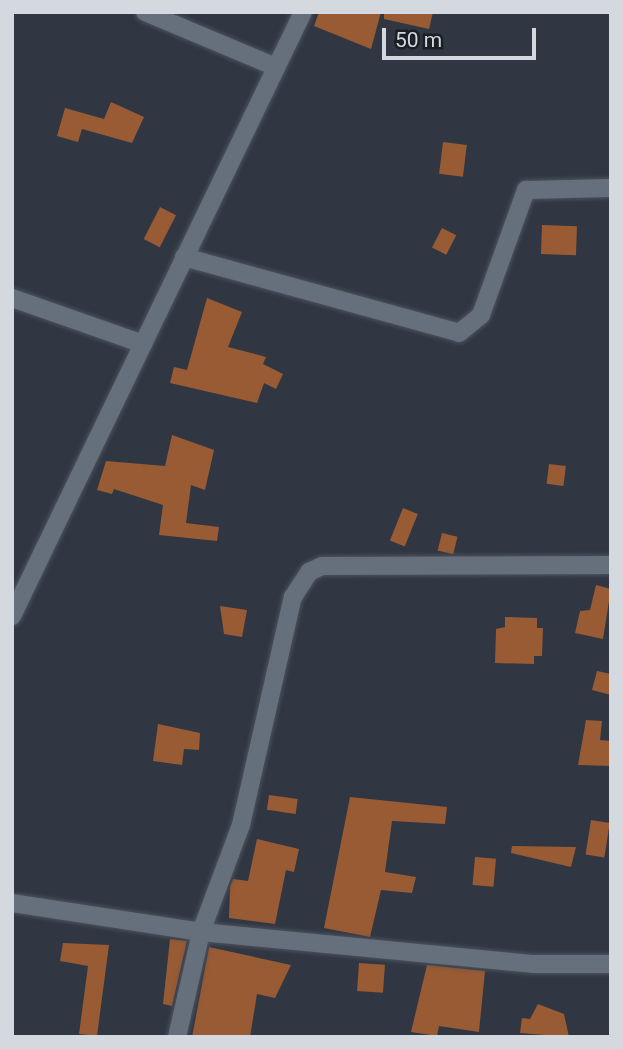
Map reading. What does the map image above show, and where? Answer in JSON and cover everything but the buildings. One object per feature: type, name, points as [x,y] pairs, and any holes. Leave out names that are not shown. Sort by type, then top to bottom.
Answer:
[{"type":"street","points":[[145,12],[276,67]]},
{"type":"street","points":[[12,616],[303,12]]},
{"type":"street","points":[[184,257],[459,333],[481,315],[526,190],[611,188]]},
{"type":"street","points":[[12,298],[143,344]]},
{"type":"street","points":[[177,1037],[201,932],[242,825],[293,597],[309,572],[322,566],[611,565]]},
{"type":"street","points":[[12,904],[201,932],[534,964],[611,964]]}]
